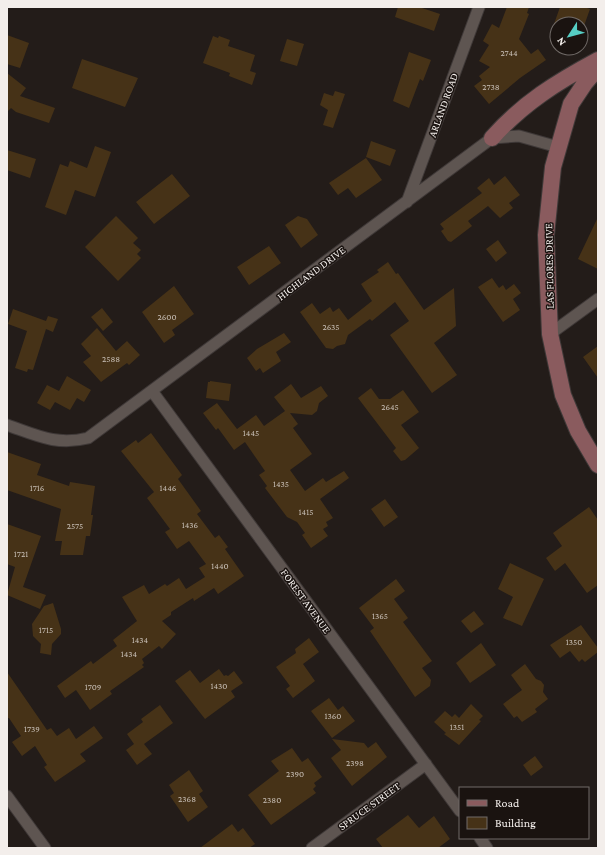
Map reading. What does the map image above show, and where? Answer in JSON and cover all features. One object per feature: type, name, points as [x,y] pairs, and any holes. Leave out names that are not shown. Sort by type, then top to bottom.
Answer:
[{"type":"street","name":"ARLAND ROAD","points":[[407,202],[479,7]]},
{"type":"street","points":[[492,138],[511,117],[559,80],[598,60]]},
{"type":"street","name":"LAS FLORES DRIVE","points":[[598,68],[585,83],[571,104],[552,167],[546,235],[550,334],[563,395],[578,431],[598,465]]},
{"type":"street","points":[[492,138],[519,136],[558,148]]},
{"type":"street","name":"HIGHLAND DRIVE","points":[[7,424],[50,440],[72,442],[88,438],[492,138]]},
{"type":"street","points":[[550,334],[598,300]]},
{"type":"street","name":"FOREST AVENUE","points":[[152,391],[459,810]]},
{"type":"street","name":"SPRUCE STREET","points":[[312,848],[426,764]]},
{"type":"street","points":[[7,796],[45,848]]},
{"type":"street","points":[[481,839],[487,848]]},
{"type":"building","points":[[398,7],[419,7],[440,14],[434,31],[395,17]]},
{"type":"building","points":[[507,7],[529,7],[527,13],[529,14],[519,39],[531,54],[538,49],[546,60],[520,78],[489,104],[474,86],[482,80],[479,76],[490,67],[479,61],[489,45],[483,41],[492,24],[499,28]]},
{"type":"building","points":[[560,7],[584,7],[590,9],[588,16],[557,16]]},
{"type":"building","points":[[7,35],[29,43],[20,68],[7,64]]},
{"type":"building","points":[[213,36],[218,38],[219,36],[230,40],[228,46],[255,55],[250,71],[256,73],[252,85],[229,76],[230,73],[203,63]]},
{"type":"building","points":[[287,39],[304,44],[297,66],[280,61]]},
{"type":"building","points":[[409,52],[431,60],[423,81],[420,79],[409,108],[393,101]]},
{"type":"building","points":[[82,59],[138,78],[125,107],[72,88]]},
{"type":"building","points":[[7,73],[26,88],[20,96],[55,108],[49,123],[16,112],[11,108],[7,112]]},
{"type":"building","points":[[335,91],[345,94],[333,128],[323,125],[328,110],[320,105],[324,93],[333,96]]},
{"type":"building","points":[[371,141],[396,150],[390,166],[366,157]]},
{"type":"building","points":[[95,146],[111,152],[95,197],[75,190],[66,215],[45,207],[60,164],[68,167],[70,161],[87,168]]},
{"type":"building","points":[[7,150],[36,159],[30,178],[7,170]]},
{"type":"building","points":[[366,158],[382,180],[356,198],[348,188],[338,195],[329,183]]},
{"type":"building","points":[[172,174],[190,196],[154,224],[136,202]]},
{"type":"building","points":[[505,176],[520,195],[509,203],[513,208],[500,218],[488,206],[468,221],[472,226],[451,242],[448,241],[441,231],[444,229],[440,224],[482,193],[477,188],[489,178],[494,185]]},
{"type":"building","points":[[116,216],[138,238],[133,243],[141,250],[137,254],[141,258],[118,281],[85,247]]},
{"type":"building","points":[[298,216],[307,219],[318,235],[301,248],[285,225]]},
{"type":"building","points":[[598,217],[598,269],[578,259]]},
{"type":"building","points":[[498,240],[507,253],[496,262],[486,249]]},
{"type":"building","points":[[269,246],[281,263],[249,285],[237,267]]},
{"type":"building","points":[[388,262],[396,274],[398,273],[424,310],[454,288],[456,326],[434,343],[457,375],[432,393],[390,335],[409,321],[395,302],[372,321],[370,319],[348,335],[345,344],[337,346],[333,349],[326,348],[300,312],[312,303],[320,314],[330,307],[333,312],[339,308],[348,320],[372,301],[361,284],[379,272],[377,270]]},
{"type":"building","points":[[492,278],[499,288],[503,285],[506,290],[514,284],[521,293],[513,299],[520,310],[503,322],[478,287]]},
{"type":"building","points":[[174,286],[194,314],[172,330],[175,335],[164,343],[142,312]]},
{"type":"building","points":[[102,308],[113,322],[103,331],[91,317]]},
{"type":"building","points":[[13,309],[46,321],[48,316],[58,319],[53,332],[46,329],[33,370],[28,369],[27,372],[15,368],[27,331],[8,324]]},
{"type":"building","points":[[97,328],[116,351],[127,341],[140,355],[129,365],[127,363],[101,382],[83,362],[91,356],[81,344]]},
{"type":"building","points":[[284,333],[291,342],[276,352],[281,361],[263,373],[260,368],[256,371],[247,358],[257,349]]},
{"type":"building","points":[[598,346],[598,378],[583,357]]},
{"type":"building","points":[[67,376],[91,390],[84,402],[77,398],[70,410],[55,402],[50,410],[37,403],[47,385],[59,391]]},
{"type":"building","points":[[208,382],[231,384],[229,401],[206,398]]},
{"type":"building","points":[[291,384],[301,398],[321,386],[328,396],[319,403],[317,411],[312,415],[290,413],[298,424],[293,428],[312,454],[290,470],[305,491],[323,478],[326,482],[344,471],[349,478],[320,499],[333,518],[326,522],[328,526],[323,529],[328,536],[311,548],[302,535],[305,533],[297,522],[287,517],[265,488],[267,486],[259,475],[265,471],[245,442],[234,450],[218,428],[216,430],[203,413],[217,403],[237,429],[256,415],[264,426],[285,411],[274,397]]},
{"type":"building","points":[[371,388],[379,399],[390,399],[403,390],[419,412],[401,425],[419,448],[405,460],[401,461],[393,451],[396,448],[358,398]]},
{"type":"building","points":[[151,433],[182,475],[178,479],[201,511],[197,514],[215,538],[219,535],[228,547],[225,549],[244,576],[218,594],[214,588],[194,601],[193,598],[171,612],[171,615],[162,621],[176,634],[162,649],[159,646],[142,659],[144,663],[142,665],[144,667],[110,691],[112,694],[90,710],[76,690],[65,698],[57,686],[91,661],[93,664],[117,646],[113,640],[137,621],[122,597],[144,585],[149,594],[165,584],[167,586],[179,578],[186,589],[205,577],[199,568],[206,564],[189,541],[177,549],[165,532],[170,529],[147,498],[154,492],[121,451],[136,440],[138,443]]},
{"type":"building","points":[[7,452],[41,464],[37,475],[69,486],[70,482],[95,486],[90,536],[86,536],[83,555],[60,555],[62,541],[55,541],[61,509],[7,490]]},
{"type":"building","points":[[385,499],[398,517],[384,527],[371,509]]},
{"type":"building","points":[[589,507],[598,520],[598,585],[587,593],[565,563],[555,571],[546,558],[562,546],[553,533]]},
{"type":"building","points":[[7,524],[41,536],[23,587],[46,595],[40,609],[7,595],[15,567],[7,564]]},
{"type":"building","points":[[510,563],[544,579],[522,626],[503,618],[513,597],[498,589]]},
{"type":"building","points":[[396,579],[405,591],[394,599],[408,618],[403,622],[432,661],[422,668],[431,680],[430,686],[415,697],[370,631],[374,628],[359,608]]},
{"type":"building","points":[[53,603],[61,629],[61,634],[52,644],[51,655],[40,653],[41,644],[33,636],[32,624],[44,606]]},
{"type":"building","points":[[474,611],[484,624],[471,633],[461,621]]},
{"type":"building","points":[[581,625],[598,648],[598,652],[585,662],[582,659],[579,662],[570,651],[560,658],[550,645]]},
{"type":"building","points":[[309,638],[319,652],[303,664],[315,681],[293,698],[286,689],[290,686],[276,667],[296,653],[295,649]]},
{"type":"building","points":[[481,643],[496,665],[470,683],[456,663]]},
{"type":"building","points":[[525,664],[536,679],[541,681],[544,685],[543,692],[548,699],[535,709],[537,712],[522,722],[517,716],[514,718],[503,704],[522,690],[511,675]]},
{"type":"building","points":[[219,669],[224,676],[228,676],[234,671],[243,683],[231,691],[235,697],[205,719],[175,681],[190,670],[200,683]]},
{"type":"building","points":[[7,672],[47,730],[51,728],[57,736],[69,728],[76,739],[94,726],[103,738],[80,754],[86,761],[55,782],[44,767],[47,765],[35,746],[22,756],[12,742],[21,736],[9,718],[7,718]]},
{"type":"building","points":[[329,698],[338,710],[343,706],[355,721],[332,738],[311,711]]},
{"type":"building","points":[[471,704],[483,716],[479,720],[481,721],[459,745],[444,734],[446,733],[434,722],[445,711],[452,717],[455,714],[459,718]]},
{"type":"building","points":[[160,705],[173,723],[144,744],[152,754],[137,765],[126,750],[134,744],[127,734],[143,722],[141,719]]},
{"type":"building","points":[[332,739],[364,743],[368,748],[376,742],[387,757],[352,786],[331,758],[341,750]]},
{"type":"building","points":[[292,748],[302,762],[308,758],[322,777],[314,783],[316,786],[313,789],[316,793],[271,825],[248,795],[279,771],[271,761]]},
{"type":"building","points":[[535,756],[543,767],[531,776],[523,765]]},
{"type":"building","points":[[189,770],[203,791],[199,794],[208,807],[188,822],[170,796],[174,793],[169,785]]},
{"type":"building","points":[[408,815],[419,828],[434,816],[450,839],[438,848],[383,848],[376,839]]},
{"type":"building","points":[[232,824],[238,832],[243,828],[255,844],[249,848],[200,848]]}]
